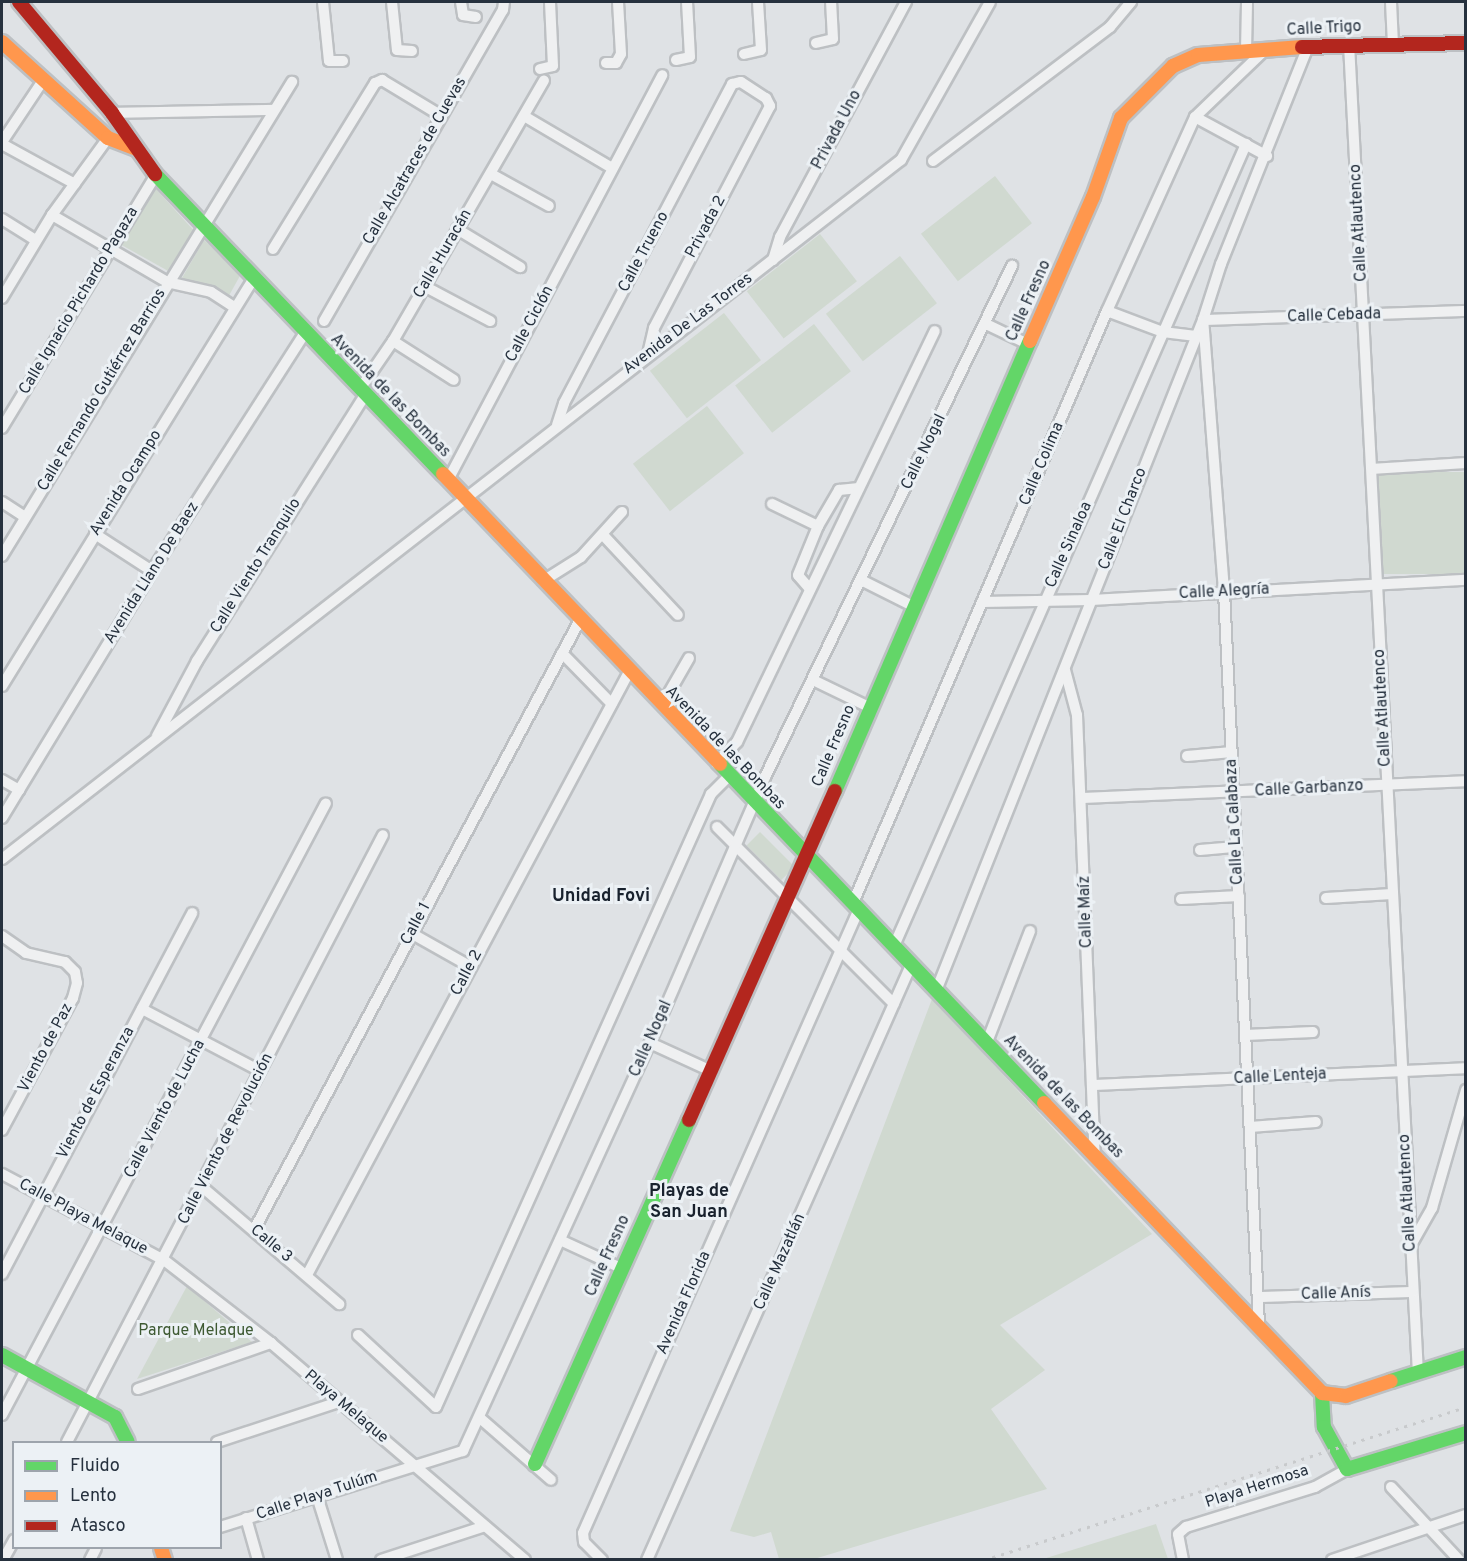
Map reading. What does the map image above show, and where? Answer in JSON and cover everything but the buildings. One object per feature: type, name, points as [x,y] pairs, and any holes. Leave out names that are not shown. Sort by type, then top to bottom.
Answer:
[{"type":"street","name":"Avenida de las Bombas","points":[[19,2],[112,113],[156,175],[253,280],[306,331],[717,764],[1259,1325],[1322,1394]]},
{"type":"street","points":[[323,2],[329,62],[343,61]]},
{"type":"street","points":[[392,2],[397,50],[412,51]]},
{"type":"street","points":[[461,2],[463,15],[476,17]]},
{"type":"street","name":"Calle Alcatraces de Cuevas","points":[[324,321],[502,10],[504,2]]},
{"type":"street","points":[[540,69],[553,66],[550,2]]},
{"type":"street","points":[[606,63],[616,63],[621,54],[618,2]]},
{"type":"street","points":[[676,60],[690,57],[687,2]]},
{"type":"street","points":[[744,54],[761,50],[758,2]]},
{"type":"street","points":[[816,43],[833,39],[831,2]]},
{"type":"street","name":"Privada Uno","points":[[773,260],[780,237],[906,2]]},
{"type":"street","name":"Avenida De Las Torres","points":[[2,859],[901,160],[910,149],[990,2]]},
{"type":"street","points":[[933,161],[1110,27],[1131,2]]},
{"type":"street","points":[[1246,51],[1247,2]]},
{"type":"street","points":[[1391,2],[1393,44]]},
{"type":"street","points":[[2,42],[108,138],[136,149]]},
{"type":"street","name":"Calle Trigo","points":[[1185,58],[1308,46],[1466,43]]},
{"type":"street","name":"Calle Atlautenco","points":[[1349,44],[1418,1372]]},
{"type":"street","name":"Calle El Charco","points":[[936,991],[1065,670],[1194,336],[1203,320],[1221,264],[1267,156],[1308,46]]},
{"type":"street","name":"Calle Colima","points":[[856,906],[982,602],[1107,311],[1196,117],[1266,49]]},
{"type":"street","name":"Calle Fresno","points":[[535,1464],[709,1070],[788,899],[805,854],[1093,197],[1121,118],[1185,58]]},
{"type":"street","name":"Calle Ciclón","points":[[448,480],[662,75]]},
{"type":"street","points":[[44,79],[2,143],[75,184]]},
{"type":"street","points":[[273,249],[375,83],[382,80],[440,115]]},
{"type":"street","name":"Calle Huracán","points":[[363,392],[544,81]]},
{"type":"street","name":"Privada 2","points":[[648,355],[654,328],[769,101],[736,81]]},
{"type":"street","name":"Calle Trueno","points":[[557,426],[564,404],[736,81]]},
{"type":"street","name":"Calle Fernando Gutiérrez Barrios","points":[[2,556],[167,282],[292,82]]},
{"type":"street","points":[[112,113],[274,110]]},
{"type":"street","points":[[524,116],[612,168]]},
{"type":"street","points":[[1196,117],[1267,156]]},
{"type":"street","points":[[2,297],[52,215],[108,138]]},
{"type":"street","name":"Calle Sinaloa","points":[[894,946],[1245,144]]},
{"type":"street","points":[[491,174],[549,206]]},
{"type":"street","name":"Calle Ignacio Pichardo Pagaza","points":[[2,428],[156,175]]},
{"type":"street","points":[[52,215],[109,251],[167,282],[211,292],[234,307]]},
{"type":"street","points":[[2,219],[36,240]]},
{"type":"street","points":[[457,230],[520,267]]},
{"type":"street","name":"Calle Nogal","points":[[412,1464],[463,1451],[480,1418],[650,1043],[756,802],[1012,266]]},
{"type":"street","name":"Avenida Ocampo","points":[[2,686],[234,307],[253,280]]},
{"type":"street","points":[[424,286],[490,321]]},
{"type":"street","points":[[1107,311],[1163,332],[1194,336]]},
{"type":"street","name":"Calle Cebada","points":[[1203,320],[1466,311]]},
{"type":"street","name":"Calle La Calabaza","points":[[1203,320],[1224,591],[1259,1325]]},
{"type":"street","points":[[986,324],[1028,344]]},
{"type":"street","name":"Avenida Llano De Baez","points":[[2,818],[152,571],[306,331]]},
{"type":"street","points":[[717,764],[737,741],[935,331]]},
{"type":"street","points":[[393,341],[454,380]]},
{"type":"street","name":"Calle Viento Tranquilo","points":[[154,742],[197,661],[363,392]]},
{"type":"street","points":[[1372,469],[1466,463]]},
{"type":"street","points":[[810,590],[798,575],[818,526],[839,490],[859,488]]},
{"type":"street","points":[[2,502],[25,517]]},
{"type":"street","points":[[772,504],[818,526]]},
{"type":"street","points":[[543,581],[581,557],[604,536],[622,512]]},
{"type":"street","points":[[94,534],[152,571]]},
{"type":"street","points":[[604,536],[678,615]]},
{"type":"street","points":[[861,580],[913,606]]},
{"type":"street","name":"Calle Alegría","points":[[982,602],[1092,600],[1224,591],[1466,580]]},
{"type":"street","name":"Calle 1","points":[[254,1230],[580,620]]},
{"type":"street","points":[[562,653],[612,704]]},
{"type":"street","points":[[662,705],[689,658]]},
{"type":"street","name":"Calle Maíz","points":[[1065,670],[1077,715],[1094,1085],[1095,1156]]},
{"type":"street","name":"Calle 2","points":[[307,1275],[629,672]]},
{"type":"street","points":[[813,680],[869,707]]},
{"type":"street","points":[[1187,756],[1232,752]]},
{"type":"street","points":[[358,1335],[436,1407],[711,795],[729,776]]},
{"type":"street","points":[[2,780],[19,790]]},
{"type":"street","name":"Calle Garbanzo","points":[[1082,798],[1466,781]]},
{"type":"street","name":"Calle Viento de Lucha","points":[[2,1415],[326,803]]},
{"type":"street","points":[[717,827],[894,1004]]},
{"type":"street","name":"Calle Viento de Revolución","points":[[68,1441],[383,835]]},
{"type":"street","points":[[1200,850],[1236,847]]},
{"type":"street","points":[[1326,898],[1392,894]]},
{"type":"street","points":[[1181,899],[1239,896]]},
{"type":"street","name":"Avenida Florida","points":[[602,1560],[584,1542],[583,1533],[839,951],[856,906]]},
{"type":"street","name":"Viento de Esperanza","points":[[2,1274],[192,913]]},
{"type":"street","points":[[987,1042],[1030,931]]},
{"type":"street","points":[[411,933],[471,967]]},
{"type":"street","name":"Viento de Paz","points":[[2,936],[26,953],[65,962],[75,972],[73,998],[2,1130]]},
{"type":"street","name":"Calle Mazatlán","points":[[648,1560],[911,965]]},
{"type":"street","points":[[141,1009],[260,1071]]},
{"type":"street","points":[[1245,1035],[1313,1032]]},
{"type":"street","points":[[650,1043],[709,1070]]},
{"type":"street","name":"Calle Lenteja","points":[[1094,1085],[1466,1068]]},
{"type":"street","points":[[1411,1245],[1432,1208],[1466,1090]]},
{"type":"street","points":[[1250,1127],[1316,1122]]},
{"type":"street","name":"Calle Playa Melaque","points":[[2,1174],[164,1260]]},
{"type":"street","name":"Calle 3","points":[[201,1186],[339,1304]]},
{"type":"street","points":[[560,1240],[621,1268]]},
{"type":"street","name":"Playa Melaque","points":[[164,1260],[271,1343],[525,1560]]},
{"type":"street","name":"Calle Anís","points":[[1259,1297],[1413,1292]]},
{"type":"street","points":[[138,1389],[271,1343]]},
{"type":"street","points":[[2,1355],[115,1417],[127,1441]]},
{"type":"street","points":[[1347,1469],[1324,1427],[1322,1394],[1346,1396],[1466,1357]]},
{"type":"street","points":[[222,1441],[339,1402]]},
{"type":"street","points":[[480,1418],[551,1480]]},
{"type":"street","name":"Playa Hermosa","points":[[1183,1560],[1178,1534],[1186,1527],[1315,1487],[1347,1469],[1466,1433]]},
{"type":"street","name":"Calle Playa Tulúm","points":[[222,1526],[412,1464]]},
{"type":"street","points":[[1391,1487],[1459,1560]]},
{"type":"street","points":[[317,1496],[337,1560]]},
{"type":"street","points":[[1332,1560],[1348,1557],[1466,1515]]},
{"type":"street","points":[[246,1518],[258,1560]]},
{"type":"street","points":[[381,1560],[484,1526]]},
{"type":"street","points":[[3,1560],[12,1544]]},
{"type":"green space","points":[[995,176],[1032,223],[958,281],[921,234]]},
{"type":"green space","points":[[154,187],[197,234],[170,272],[118,243]]},
{"type":"green space","points":[[820,234],[857,281],[784,339],[747,291]]},
{"type":"green space","points":[[204,240],[241,274],[226,301],[182,278]]},
{"type":"green space","points":[[900,256],[937,303],[863,361],[826,314]]},
{"type":"green space","points":[[724,313],[761,360],[687,418],[650,371]]},
{"type":"green space","points":[[814,324],[851,371],[772,433],[735,386]]},
{"type":"green space","points":[[707,406],[744,453],[670,511],[633,464]]},
{"type":"green space","points":[[1379,472],[1465,472],[1465,574],[1379,574]]},
{"type":"green space","points":[[760,832],[795,867],[781,880],[747,845]]},
{"type":"green space","points":[[932,999],[1152,1234],[1000,1325],[1045,1370],[991,1409],[1047,1489],[814,1559],[779,1559],[771,1532],[754,1537],[730,1531]]},
{"type":"green space","name":"Parque Melaque","points":[[187,1286],[252,1342],[137,1379]]},
{"type":"green space","points":[[1156,1524],[1168,1559],[1043,1559]]},
{"type":"railway","points":[[984,1560],[1466,1407]]},
{"type":"traffic: fast","points":[[155,174],[443,474]]},
{"type":"traffic: fast","points":[[835,791],[1030,341]]},
{"type":"traffic: fast","points":[[720,764],[1044,1103]]},
{"type":"traffic: fast","points":[[535,1464],[689,1120]]},
{"type":"traffic: fast","points":[[2,1355],[115,1417],[127,1441]]},
{"type":"traffic: fast","points":[[1391,1381],[1466,1357]]},
{"type":"traffic: fast","points":[[1322,1393],[1324,1427],[1347,1469],[1466,1433]]},
{"type":"traffic: slow","points":[[2,42],[108,138],[136,149]]},
{"type":"traffic: slow","points":[[1030,341],[1093,197],[1121,118],[1173,66],[1198,55],[1302,47]]},
{"type":"traffic: slow","points":[[443,474],[720,764]]},
{"type":"traffic: slow","points":[[1044,1103],[1322,1393],[1346,1396],[1391,1381]]},
{"type":"traffic: slow","points":[[161,1549],[165,1560]]},
{"type":"traffic: jam","points":[[19,2],[112,113],[155,174]]},
{"type":"traffic: jam","points":[[1302,47],[1466,43]]},
{"type":"traffic: jam","points":[[689,1120],[835,791]]},
{"type":"district","name":"Unidad Fovi","points":[[601,897]]},
{"type":"district","name":"Playas de San Juan","points":[[689,1203]]}]
